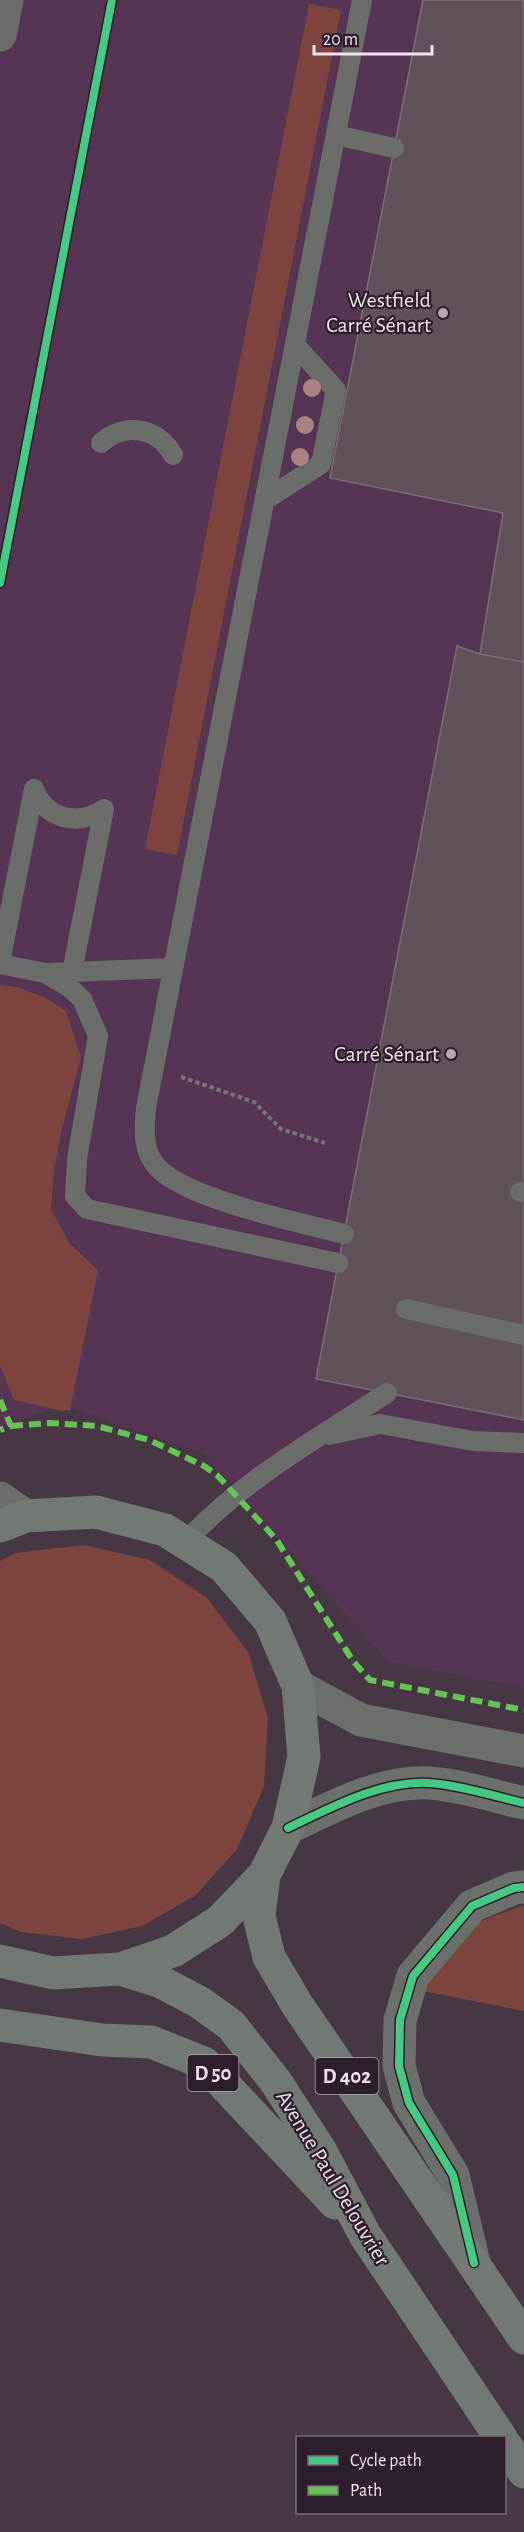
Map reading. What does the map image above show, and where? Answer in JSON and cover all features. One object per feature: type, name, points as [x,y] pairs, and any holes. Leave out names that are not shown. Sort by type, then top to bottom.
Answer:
[{"type":"main road","points":[[0,1961],[53,1973],[120,1969],[172,1951],[220,1921],[264,1875],[288,1828],[304,1757],[298,1686],[270,1621],[224,1567],[165,1530],[96,1512],[9,1513]]},
{"type":"main road","name":"D 402","points":[[264,1875],[259,1916],[269,1957],[296,2003],[524,2338]]},
{"type":"main road","name":"Avenue Paul Delouvrier","points":[[120,1969],[159,1981],[199,2002],[231,2025],[276,2082],[320,2150],[365,2235],[500,2436]]},
{"type":"main road","name":"D 50","points":[[0,2025],[102,2040],[151,2042],[204,2063],[365,2235]]},
{"type":"main road","points":[[506,2446],[524,2472]]},
{"type":"street","points":[[0,35],[7,0]]},
{"type":"street","points":[[298,1686],[361,1720],[524,1751]]},
{"type":"street","points":[[288,1828],[342,1803],[378,1790],[428,1783],[524,1803]]},
{"type":"street","points":[[474,2263],[453,2175],[409,2103],[399,2066],[400,2020],[413,1976],[472,1906],[514,1888],[524,1887]]},
{"type":"lane","points":[[344,1234],[208,1196],[176,1182],[157,1168],[144,1139],[146,1108],[362,0]]},
{"type":"lane","points":[[336,135],[394,148]]},
{"type":"lane","points":[[265,500],[321,464],[336,390],[295,345]]},
{"type":"lane","points":[[101,443],[117,432],[140,430],[158,437],[173,455]]},
{"type":"lane","points":[[72,972],[104,809],[82,819],[64,818],[47,809],[34,789],[0,963],[45,973],[72,972],[173,968]]},
{"type":"lane","points":[[45,973],[69,987],[82,999],[98,1036],[77,1159],[75,1196],[87,1209],[338,1263]]},
{"type":"lane","points":[[406,1309],[524,1335]]},
{"type":"lane","points":[[185,1542],[235,1494],[317,1437],[387,1393]]},
{"type":"lane","points":[[317,1437],[380,1424],[473,1441],[524,1443]]},
{"type":"path","points":[[173,1074],[254,1102],[281,1129],[325,1143]]},
{"type":"shaded area","points":[[0,0],[524,0],[524,1688],[387,1661],[204,1454],[62,1405],[0,1428]]},
{"type":"shaded area","points":[[309,4],[341,10],[177,855],[145,849]]},
{"type":"shaded area","points":[[0,985],[17,987],[46,998],[66,1011],[81,1057],[61,1133],[54,1171],[51,1209],[70,1244],[98,1270],[70,1410],[62,1411],[14,1400],[0,1366]]},
{"type":"shaded area","points":[[83,1545],[150,1560],[207,1598],[248,1652],[268,1718],[264,1786],[237,1849],[196,1895],[142,1926],[82,1939],[21,1932],[0,1923],[0,1561],[16,1553]]},
{"type":"shaded area","points":[[524,1905],[524,2011],[423,1991],[448,1950],[481,1921]]},
{"type":"building","name":"Westfield Carré Sénart","points":[[423,0],[524,0],[524,662],[480,654],[503,513],[330,478]]},
{"type":"building","name":"Carré Sénart","points":[[457,646],[480,654],[524,662],[524,1420],[316,1379]]},
{"type":"marked path","points":[[0,1400],[11,1426],[0,1430]]},
{"type":"marked path","points":[[11,1426],[49,1423],[97,1426],[149,1440],[204,1466],[217,1475],[276,1539],[353,1661],[370,1680],[524,1710]]},
{"type":"cycle path","points":[[0,583],[112,0]]},
{"type":"cycle path","points":[[288,1828],[356,1797],[411,1783],[453,1786],[524,1803]]},
{"type":"cycle path","points":[[474,2263],[453,2175],[409,2103],[399,2066],[400,2020],[413,1976],[472,1906],[514,1888],[524,1887]]},
{"type":"place","name":"Westfield Carré Sénart","points":[[443,313]]},
{"type":"place","name":"Carré Sénart","points":[[451,1054]]}]
